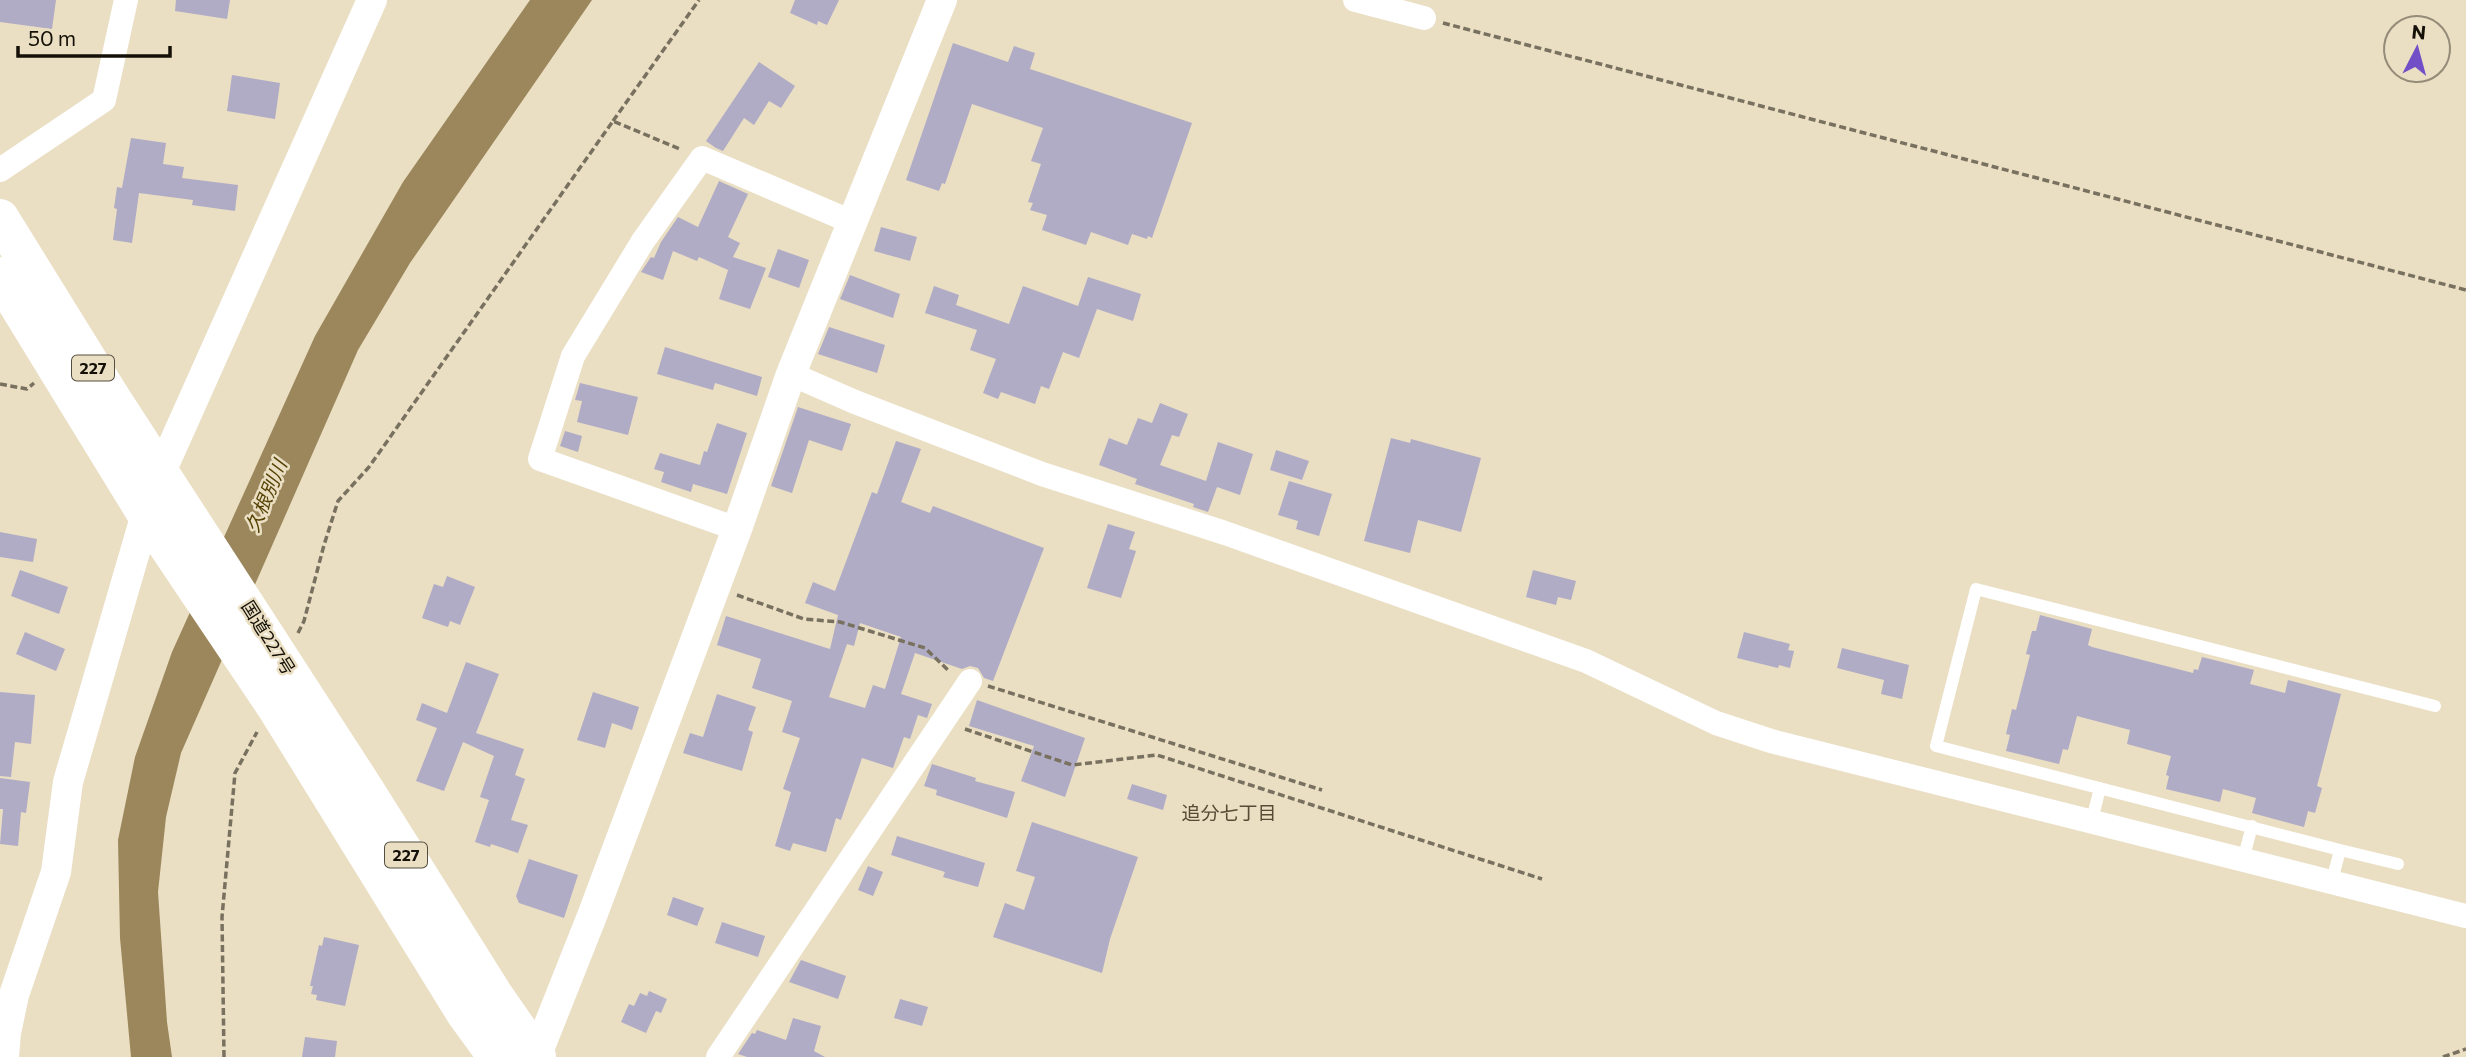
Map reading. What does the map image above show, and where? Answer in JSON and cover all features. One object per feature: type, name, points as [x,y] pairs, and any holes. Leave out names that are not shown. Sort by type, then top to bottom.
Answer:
[{"type":"highway","name":"国道227号","points":[[0,218],[188,516],[274,677],[465,1013],[497,1057]]},
{"type":"highway","name":"国道227号","points":[[0,276],[178,562],[366,791],[494,995],[536,1056]]},
{"type":"street","points":[[0,170],[104,100],[126,0]]},
{"type":"street","points":[[4,1057],[14,995],[56,872],[68,782],[146,514],[160,474],[372,0]]},
{"type":"street","points":[[536,1056],[592,916],[737,529],[791,374],[942,0]]},
{"type":"street","points":[[1355,0],[1424,18]]},
{"type":"street","points":[[737,529],[540,459],[573,356],[643,241],[702,158],[852,222]]},
{"type":"street","points":[[791,374],[855,402],[1042,474],[1224,533],[1586,661],[1716,723],[1771,741],[2466,916]]},
{"type":"street","points":[[718,1057],[971,681]]},
{"type":"lane","points":[[2398,863],[1936,746],[1976,589],[2435,706]]},
{"type":"lane","points":[[2092,820],[2100,788]]},
{"type":"lane","points":[[2243,860],[2252,826]]},
{"type":"lane","points":[[2332,881],[2340,850]]},
{"type":"path","points":[[224,1057],[222,917],[235,773],[257,733],[274,677],[304,621],[338,501],[369,467],[699,0]]},
{"type":"path","points":[[1424,18],[2466,290]]},
{"type":"path","points":[[610,125],[612,121],[702,158]]},
{"type":"path","points":[[715,587],[804,620],[840,622],[925,648],[954,676],[1322,790]]},
{"type":"path","points":[[943,722],[1072,765],[1157,755],[1542,879]]},
{"type":"path","points":[[2443,1057],[2466,1049]]},
{"type":"water","name":"久根別川","points":[[530,0],[592,0],[410,263],[358,350],[181,753],[166,817],[158,892],[172,1057],[131,1057],[120,938],[118,840],[135,757],[172,652],[315,336],[403,182]]},
{"type":"building","points":[[0,0],[56,0],[52,29],[0,22]]},
{"type":"building","points":[[176,0],[230,0],[227,19],[175,11]]},
{"type":"building","points":[[795,0],[839,0],[827,25],[818,21],[817,25],[790,13]]},
{"type":"building","points":[[953,43],[1008,62],[1014,46],[1035,53],[1030,69],[1192,123],[1152,238],[1132,234],[1128,245],[1091,232],[1086,245],[1042,230],[1047,215],[1030,210],[1033,203],[1028,202],[1041,164],[1031,161],[1043,128],[972,104],[945,184],[942,183],[939,191],[906,180]]},
{"type":"building","points":[[759,62],[795,86],[781,108],[769,101],[754,125],[744,118],[723,151],[716,148],[706,141]]},
{"type":"building","points":[[232,75],[280,83],[275,119],[227,111]]},
{"type":"building","points":[[131,138],[166,143],[163,164],[184,167],[182,178],[238,185],[235,211],[192,205],[193,200],[139,193],[132,243],[113,240],[117,187],[122,188]]},
{"type":"building","points":[[719,181],[748,194],[728,237],[740,243],[733,257],[766,268],[750,309],[719,299],[730,264],[728,270],[699,257],[697,261],[673,251],[663,280],[641,272],[651,257],[654,258],[678,217],[698,227]]},
{"type":"building","points":[[881,227],[917,237],[910,261],[874,251]]},
{"type":"building","points":[[778,249],[809,260],[799,288],[768,277]]},
{"type":"building","points":[[850,275],[900,294],[893,318],[840,299]]},
{"type":"building","points":[[1088,277],[1141,294],[1133,321],[1097,309],[1079,358],[1063,352],[1049,389],[1041,386],[1035,404],[1001,392],[998,399],[983,393],[996,359],[970,350],[977,330],[925,313],[934,286],[959,295],[956,305],[1009,324],[1023,286],[1078,306]]},
{"type":"building","points":[[829,327],[885,345],[877,373],[818,354]]},
{"type":"building","points":[[665,347],[762,377],[757,396],[715,383],[713,390],[657,374]]},
{"type":"building","points":[[580,383],[638,397],[628,435],[577,422],[582,401],[575,400]]},
{"type":"building","points":[[1160,403],[1188,414],[1179,437],[1172,435],[1160,465],[1206,481],[1218,442],[1253,454],[1240,495],[1217,487],[1208,512],[1193,507],[1194,504],[1135,484],[1137,479],[1099,465],[1109,438],[1127,445],[1138,418],[1152,423]]},
{"type":"building","points":[[798,407],[851,424],[842,451],[809,440],[792,493],[771,486]]},
{"type":"building","points":[[717,423],[747,433],[727,494],[693,484],[691,492],[661,482],[664,472],[654,469],[660,453],[700,465]]},
{"type":"building","points":[[565,431],[582,436],[578,452],[560,446]]},
{"type":"building","points":[[1391,438],[1410,443],[1411,439],[1481,458],[1461,532],[1418,520],[1410,553],[1364,541]]},
{"type":"building","points":[[896,441],[921,449],[901,502],[930,513],[933,506],[1044,548],[993,681],[984,678],[978,668],[970,666],[962,669],[915,653],[901,694],[932,704],[927,718],[918,715],[910,739],[904,737],[893,768],[862,758],[841,820],[836,818],[826,852],[793,843],[790,851],[775,846],[791,792],[783,789],[800,738],[782,732],[792,701],[752,688],[761,659],[717,645],[726,616],[830,649],[838,615],[805,603],[813,582],[835,591],[872,492],[877,494]],"holes":[[[860,623],[901,637],[885,689],[873,685],[865,708],[829,697],[847,644],[854,646]]]},
{"type":"building","points":[[1276,450],[1309,461],[1302,480],[1270,470]]},
{"type":"building","points":[[1289,481],[1332,494],[1319,536],[1296,529],[1298,521],[1278,515]]},
{"type":"building","points":[[1108,524],[1135,532],[1129,549],[1136,551],[1121,598],[1087,588]]},
{"type":"building","points":[[0,532],[37,539],[33,562],[0,557]]},
{"type":"building","points":[[20,570],[68,587],[59,614],[11,596]]},
{"type":"building","points":[[1533,570],[1576,581],[1571,600],[1558,597],[1556,605],[1526,597]]},
{"type":"building","points":[[447,576],[475,587],[460,625],[450,621],[448,627],[422,618],[434,584],[443,587]]},
{"type":"building","points":[[2040,615],[2092,629],[2088,645],[2092,647],[2193,673],[2194,669],[2198,670],[2202,657],[2254,670],[2250,684],[2285,693],[2288,680],[2341,694],[2317,786],[2322,788],[2315,813],[2308,811],[2304,827],[2252,813],[2256,798],[2223,789],[2220,802],[2166,789],[2171,756],[2127,744],[2130,730],[2077,716],[2068,750],[2063,749],[2059,764],[2006,751],[2010,735],[2006,734],[2012,709],[2016,710],[2030,655],[2026,654],[2032,631],[2036,631]]},
{"type":"building","points":[[25,632],[65,649],[56,671],[16,654]]},
{"type":"building","points":[[1744,632],[1790,644],[1788,650],[1794,651],[1790,668],[1779,665],[1778,668],[1737,658]]},
{"type":"building","points":[[1842,648],[1909,665],[1902,699],[1881,694],[1884,680],[1837,668]]},
{"type":"building","points":[[466,662],[499,674],[476,733],[524,749],[515,775],[525,779],[511,820],[528,825],[518,853],[475,842],[489,800],[480,797],[494,756],[463,742],[444,791],[416,781],[437,728],[416,720],[422,703],[447,713]]},
{"type":"building","points":[[0,692],[35,695],[31,744],[15,742],[11,777],[0,776]]},
{"type":"building","points":[[593,692],[639,707],[632,730],[612,723],[605,748],[577,740]]},
{"type":"building","points":[[717,694],[756,707],[748,730],[753,732],[742,771],[683,753],[690,733],[703,737]]},
{"type":"building","points":[[977,700],[1085,738],[1065,797],[1021,781],[1034,746],[969,726]]},
{"type":"building","points":[[932,764],[976,778],[975,781],[1015,792],[1007,818],[936,795],[937,790],[924,786]]},
{"type":"building","points":[[0,778],[30,782],[26,813],[21,812],[18,846],[0,844],[3,809],[0,809]]},
{"type":"building","points":[[1132,784],[1167,795],[1163,810],[1127,799]]},
{"type":"building","points":[[1032,822],[1138,857],[1110,939],[1102,973],[993,937],[1005,903],[1024,910],[1035,877],[1016,871]]},
{"type":"building","points":[[897,836],[985,863],[978,887],[943,877],[945,872],[891,855]]},
{"type":"building","points":[[529,859],[578,875],[564,918],[519,903],[516,896]]},
{"type":"building","points":[[868,866],[883,872],[873,896],[858,890]]},
{"type":"building","points":[[673,897],[704,908],[697,926],[667,915]]},
{"type":"building","points":[[722,922],[765,936],[758,957],[715,943]]},
{"type":"building","points":[[324,937],[359,945],[345,1006],[316,1000],[317,995],[311,994],[313,986],[310,986],[319,945],[322,946]]},
{"type":"building","points":[[801,960],[846,976],[838,999],[789,982]]},
{"type":"building","points":[[649,991],[667,999],[661,1013],[656,1011],[646,1033],[621,1022],[629,1004],[634,1006],[640,993],[647,996]]},
{"type":"building","points":[[900,999],[928,1007],[922,1026],[894,1018]]},
{"type":"building","points":[[793,1018],[821,1026],[814,1051],[825,1057],[747,1057],[738,1054],[757,1030],[786,1040]]},
{"type":"building","points":[[305,1037],[337,1041],[335,1057],[302,1057]]},
{"type":"district","name":"追分七丁目","points":[[1229,813]]}]
